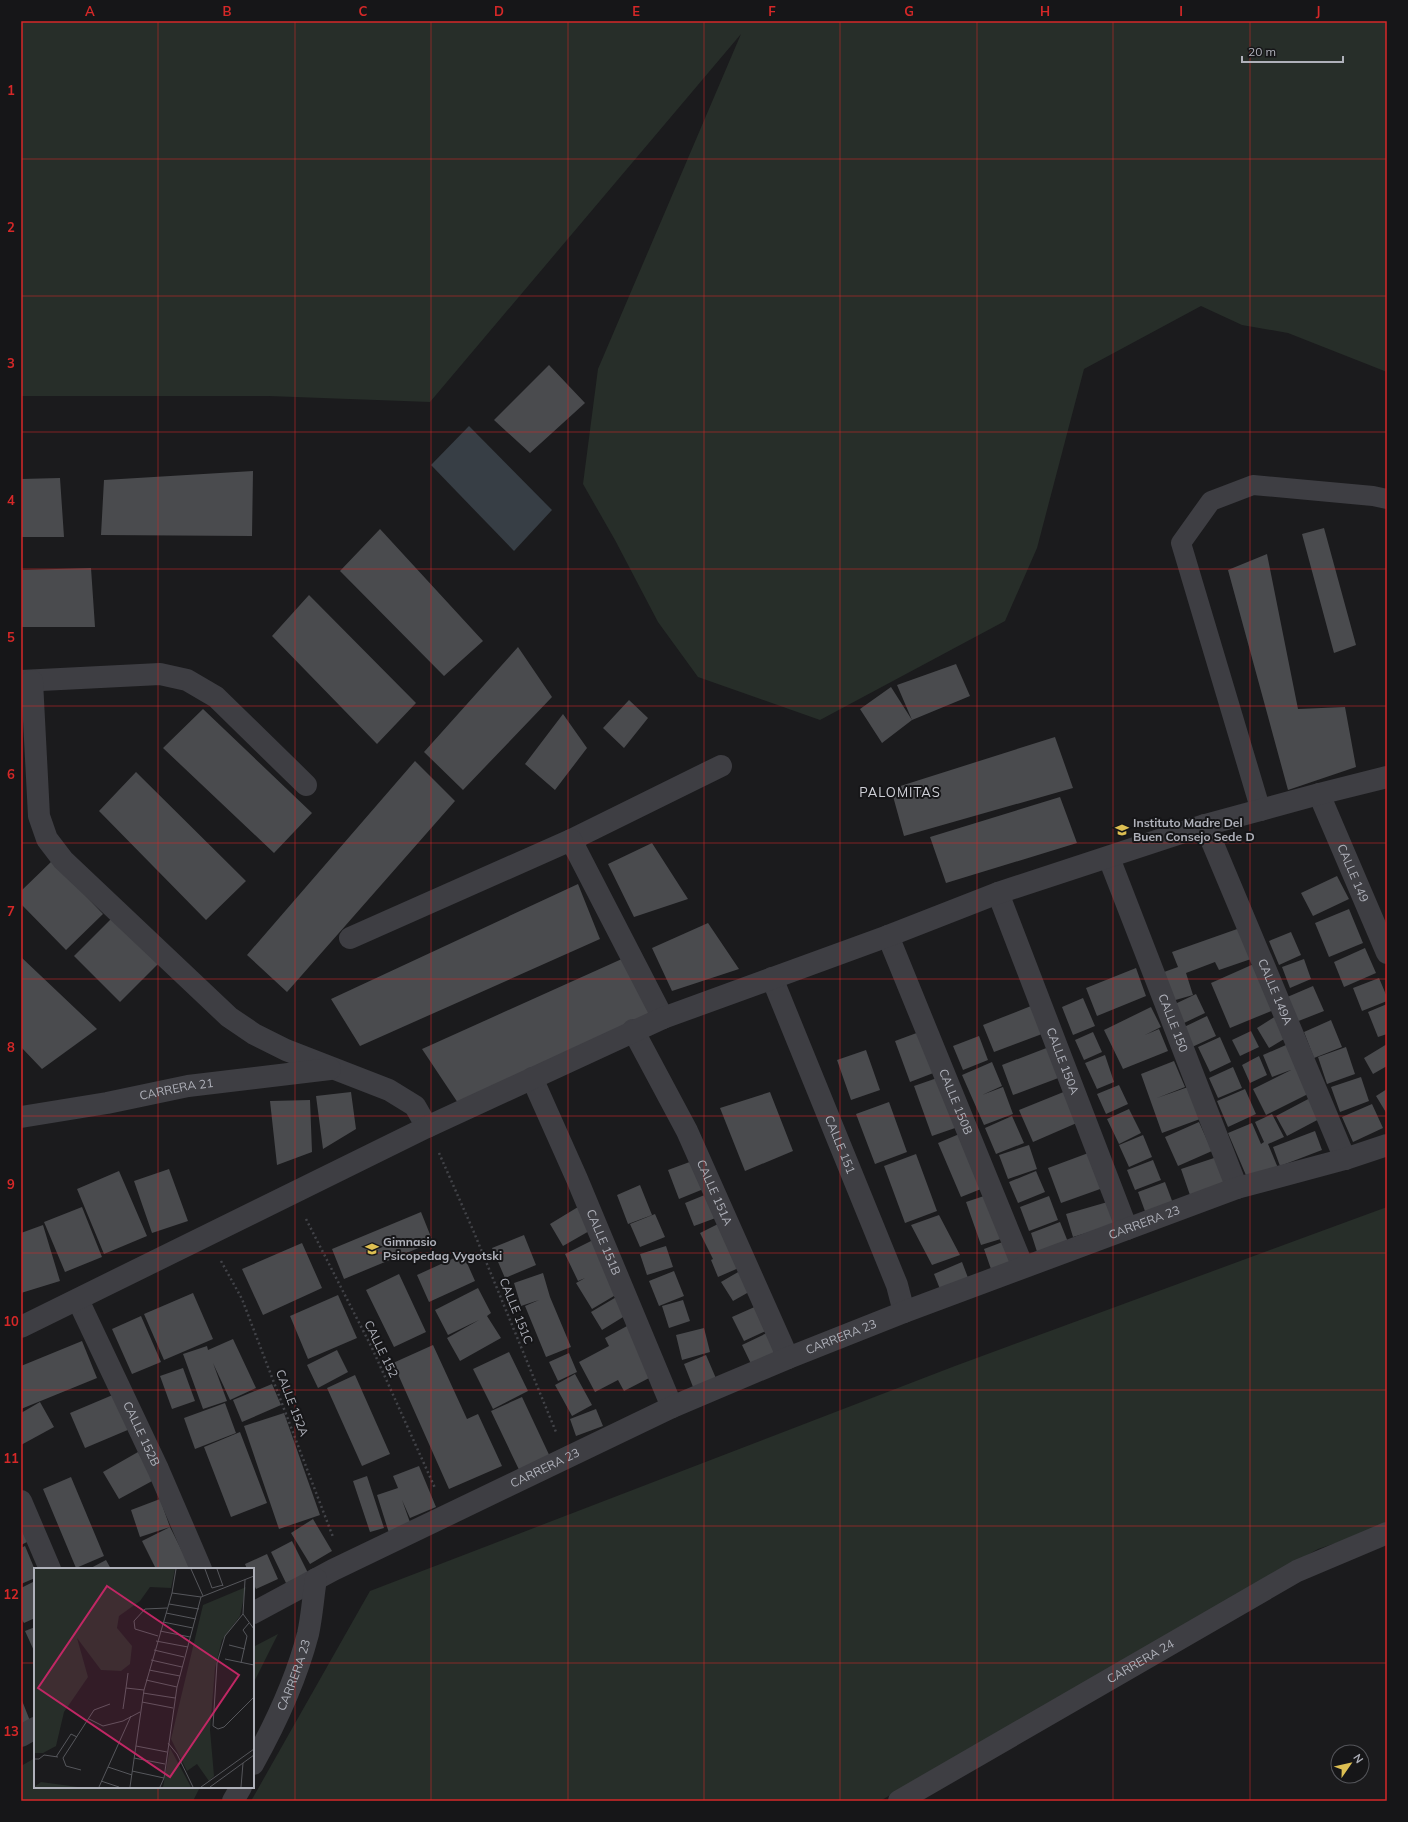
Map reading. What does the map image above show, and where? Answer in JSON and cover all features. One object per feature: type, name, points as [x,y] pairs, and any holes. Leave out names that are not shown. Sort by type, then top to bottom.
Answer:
[{"type":"street","points":[[306,785],[216,697],[187,680],[160,674],[27,681],[39,816],[47,839],[63,860],[229,1017],[254,1034],[286,1050],[389,1090],[415,1106],[427,1126]]},
{"type":"street","points":[[350,938],[571,840],[722,766]]},
{"type":"street","points":[[21,1327],[78,1300],[206,1234],[293,1194],[427,1126],[633,1030],[888,936],[998,893],[1109,858],[1205,825],[1387,777]]},
{"type":"street","name":"CALLE 149","points":[[1319,794],[1387,953]]},
{"type":"street","name":"CALLE 149A","points":[[1205,825],[1345,1159]]},
{"type":"street","points":[[571,840],[663,1018]]},
{"type":"street","name":"CALLE 150","points":[[1109,858],[1237,1188]]},
{"type":"street","name":"CALLE 150A","points":[[998,893],[1127,1229]]},
{"type":"street","name":"CALLE 150B","points":[[888,936],[1023,1267]]},
{"type":"street","name":"CALLE 151","points":[[772,978],[897,1285],[904,1312]]},
{"type":"street","name":"CALLE 151A","points":[[633,1030],[687,1131],[788,1358]]},
{"type":"street","name":"CARRERA 21","points":[[21,1117],[107,1103],[188,1086],[334,1068]]},
{"type":"street","name":"CALLE 151B","points":[[532,1078],[580,1186],[672,1407]]},
{"type":"street","name":"CARRERA 23","points":[[254,1612],[316,1579],[672,1407],[788,1358],[904,1312],[1237,1188],[1345,1159],[1387,1144]]},
{"type":"street","name":"CALLE 152B","points":[[78,1300],[158,1469],[201,1568]]},
{"type":"street","points":[[21,1501],[50,1568]]},
{"type":"street","name":"CARRERA 24","points":[[899,1801],[1297,1571],[1387,1533]]},
{"type":"street","name":"CARRERA 23","points":[[254,1762],[270,1734],[292,1685],[308,1633],[316,1579]]},
{"type":"street","points":[[21,1736],[34,1729]]},
{"type":"street","points":[[233,1801],[240,1788]]},
{"type":"lane","points":[[1261,811],[1181,543],[1211,501],[1253,485],[1373,496],[1387,499]]},
{"type":"path","name":"CALLE 151C","points":[[427,1126],[473,1230],[567,1458]]},
{"type":"path","name":"CALLE 152","points":[[293,1194],[372,1348],[448,1515]]},
{"type":"path","name":"CALLE 152A","points":[[206,1234],[242,1299],[330,1528],[334,1543]]},
{"type":"shaded area","points":[[21,21],[1387,21],[1387,372],[1288,333],[1242,325],[1201,306],[1084,369],[1037,548],[1005,621],[820,720],[698,677],[658,622],[615,540],[583,484],[598,369],[741,34],[430,402],[269,396],[21,396]]},
{"type":"shaded area","points":[[469,426],[552,510],[514,551],[431,465]]},
{"type":"shaded area","points":[[1387,1207],[1387,1526],[1318,1549],[880,1801],[251,1801],[370,1591],[955,1366]]},
{"type":"shaded area","points":[[278,1634],[254,1682],[254,1646]]},
{"type":"shaded area","points":[[34,1759],[34,1788],[200,1788],[193,1801],[21,1801],[21,1766]]},
{"type":"building","points":[[549,365],[585,403],[530,453],[494,420]]},
{"type":"building","points":[[253,471],[252,536],[101,535],[104,480]]},
{"type":"building","points":[[60,478],[64,537],[21,537],[21,479]]},
{"type":"building","points":[[1324,528],[1356,645],[1334,653],[1302,534]]},
{"type":"building","points":[[380,529],[483,641],[444,676],[340,571]]},
{"type":"building","points":[[1267,554],[1298,709],[1345,707],[1356,767],[1288,790],[1228,570]]},
{"type":"building","points":[[91,568],[95,627],[21,627],[21,570]]},
{"type":"building","points":[[309,595],[416,703],[377,744],[272,636]]},
{"type":"building","points":[[518,647],[552,697],[463,790],[424,752]]},
{"type":"building","points":[[956,664],[970,696],[912,720],[897,685]]},
{"type":"building","points":[[891,687],[912,720],[882,743],[860,709]]},
{"type":"building","points":[[629,700],[648,718],[624,748],[603,728]]},
{"type":"building","points":[[203,709],[312,813],[274,853],[163,748]]},
{"type":"building","points":[[563,714],[587,748],[555,790],[525,764]]},
{"type":"building","points":[[1055,737],[1073,788],[904,836],[891,789]]},
{"type":"building","points":[[415,761],[455,801],[287,992],[247,955]]},
{"type":"building","points":[[136,772],[246,881],[206,920],[99,811]]},
{"type":"building","points":[[1060,797],[1077,843],[946,883],[930,837]]},
{"type":"building","points":[[652,843],[688,899],[634,917],[608,864]]},
{"type":"building","points":[[52,861],[103,914],[66,950],[21,904],[21,891]]},
{"type":"building","points":[[1337,876],[1349,899],[1313,916],[1301,893]]},
{"type":"building","points":[[578,884],[600,939],[360,1046],[331,999]]},
{"type":"building","points":[[1349,909],[1363,943],[1329,957],[1315,923]]},
{"type":"building","points":[[112,918],[158,964],[120,1002],[74,956]]},
{"type":"building","points":[[708,923],[739,969],[672,991],[652,948]]},
{"type":"building","points":[[1240,928],[1251,959],[1219,970],[1215,962],[1186,973],[1193,995],[1172,1001],[1164,972],[1178,967],[1172,952]]},
{"type":"building","points":[[1291,932],[1301,955],[1279,965],[1269,941]]},
{"type":"building","points":[[1365,948],[1376,973],[1344,987],[1334,962]]},
{"type":"building","points":[[21,957],[97,1029],[42,1069],[21,1047]]},
{"type":"building","points":[[624,958],[654,1011],[458,1103],[422,1049]]},
{"type":"building","points":[[1304,959],[1311,979],[1290,988],[1282,967]]},
{"type":"building","points":[[1256,963],[1276,1009],[1230,1028],[1211,983]]},
{"type":"building","points":[[1136,968],[1146,996],[1097,1016],[1086,988]]},
{"type":"building","points":[[1379,978],[1387,997],[1387,1001],[1362,1011],[1353,988]]},
{"type":"building","points":[[1313,986],[1324,1011],[1296,1022],[1285,998]]},
{"type":"building","points":[[1196,994],[1205,1013],[1184,1023],[1175,1004]]},
{"type":"building","points":[[1083,998],[1095,1026],[1073,1035],[1062,1007]]},
{"type":"building","points":[[1387,1004],[1387,1034],[1378,1037],[1368,1012]]},
{"type":"building","points":[[1031,1006],[1042,1034],[994,1052],[983,1025]]},
{"type":"building","points":[[1151,1007],[1161,1027],[1145,1035],[1159,1029],[1168,1051],[1123,1069],[1104,1030]]},
{"type":"building","points":[[1207,1016],[1216,1036],[1192,1047],[1182,1028]]},
{"type":"building","points":[[1276,1016],[1289,1036],[1269,1048],[1257,1028]]},
{"type":"building","points":[[1331,1020],[1342,1047],[1314,1058],[1304,1032]]},
{"type":"building","points":[[922,1031],[936,1072],[910,1082],[895,1041]]},
{"type":"building","points":[[1251,1031],[1259,1047],[1240,1056],[1232,1040]]},
{"type":"building","points":[[1093,1032],[1102,1052],[1084,1060],[1075,1040]]},
{"type":"building","points":[[979,1036],[988,1060],[963,1070],[953,1046]]},
{"type":"building","points":[[1220,1037],[1231,1062],[1210,1072],[1198,1047]]},
{"type":"building","points":[[1387,1044],[1387,1066],[1373,1074],[1364,1058]]},
{"type":"building","points":[[1286,1045],[1296,1068],[1272,1077],[1263,1055]]},
{"type":"building","points":[[1049,1047],[1061,1077],[1013,1095],[1002,1065]]},
{"type":"building","points":[[1346,1047],[1355,1074],[1327,1084],[1318,1057]]},
{"type":"building","points":[[866,1050],[880,1090],[851,1100],[837,1060]]},
{"type":"building","points":[[1105,1055],[1114,1082],[1097,1089],[1085,1063]]},
{"type":"building","points":[[1259,1056],[1267,1075],[1250,1083],[1242,1065]]},
{"type":"building","points":[[1174,1061],[1185,1087],[1157,1098],[1188,1087],[1200,1119],[1162,1133],[1141,1074]]},
{"type":"building","points":[[992,1062],[1002,1086],[982,1095],[1003,1087],[1013,1114],[984,1125],[962,1075]]},
{"type":"building","points":[[1301,1065],[1314,1091],[1266,1115],[1253,1089]]},
{"type":"building","points":[[1233,1067],[1242,1088],[1218,1098],[1209,1078]]},
{"type":"building","points":[[940,1077],[958,1127],[932,1136],[914,1086]]},
{"type":"building","points":[[1361,1077],[1369,1101],[1340,1112],[1331,1087]]},
{"type":"building","points":[[1119,1085],[1128,1104],[1106,1114],[1097,1094]]},
{"type":"building","points":[[1245,1089],[1256,1114],[1228,1127],[1217,1101]]},
{"type":"building","points":[[1387,1089],[1387,1114],[1376,1096]]},
{"type":"building","points":[[1066,1091],[1079,1122],[1033,1142],[1019,1110]]},
{"type":"building","points":[[351,1092],[356,1129],[323,1149],[316,1096]]},
{"type":"building","points":[[770,1092],[793,1151],[745,1171],[720,1108]]},
{"type":"building","points":[[1312,1097],[1323,1117],[1287,1136],[1276,1116]]},
{"type":"building","points":[[310,1100],[312,1152],[277,1165],[270,1101]]},
{"type":"building","points":[[889,1102],[907,1152],[875,1164],[856,1114]]},
{"type":"building","points":[[1372,1104],[1383,1128],[1353,1142],[1342,1117]]},
{"type":"building","points":[[1129,1109],[1141,1133],[1119,1144],[1107,1119]]},
{"type":"building","points":[[1272,1114],[1284,1137],[1268,1144],[1278,1168],[1248,1180],[1228,1133],[1252,1123],[1261,1144],[1264,1142],[1255,1122]]},
{"type":"building","points":[[1012,1116],[1024,1143],[996,1154],[985,1128]]},
{"type":"building","points":[[1199,1122],[1212,1151],[1178,1166],[1165,1137]]},
{"type":"building","points":[[1315,1131],[1322,1150],[1280,1166],[1273,1147]]},
{"type":"building","points":[[964,1132],[986,1187],[961,1197],[938,1143]]},
{"type":"building","points":[[1143,1135],[1152,1157],[1129,1167],[1119,1145]]},
{"type":"building","points":[[1029,1145],[1037,1169],[1008,1179],[999,1155]]},
{"type":"building","points":[[1091,1152],[1103,1188],[1061,1203],[1048,1168]]},
{"type":"building","points":[[916,1154],[937,1211],[905,1223],[884,1166]]},
{"type":"building","points":[[1217,1157],[1227,1186],[1191,1198],[1181,1169]]},
{"type":"building","points":[[695,1160],[706,1188],[679,1199],[668,1170]]},
{"type":"building","points":[[1153,1160],[1161,1180],[1135,1190],[1127,1170]]},
{"type":"building","points":[[169,1169],[188,1221],[152,1233],[134,1181]]},
{"type":"building","points":[[119,1171],[147,1236],[104,1254],[77,1189]]},
{"type":"building","points":[[1036,1171],[1045,1192],[1018,1203],[1009,1182]]},
{"type":"building","points":[[1165,1182],[1174,1206],[1146,1214],[1138,1192]]},
{"type":"building","points":[[640,1185],[652,1215],[628,1224],[617,1195]]},
{"type":"building","points":[[712,1192],[721,1216],[694,1226],[685,1203]]},
{"type":"building","points":[[990,1194],[1004,1238],[981,1245],[966,1202]]},
{"type":"building","points":[[1049,1196],[1058,1220],[1029,1231],[1020,1207]]},
{"type":"building","points":[[1111,1201],[1119,1223],[1073,1237],[1066,1214]]},
{"type":"building","points":[[82,1207],[102,1257],[65,1272],[44,1222]]},
{"type":"building","points":[[578,1207],[591,1230],[563,1246],[550,1224]]},
{"type":"building","points":[[421,1212],[433,1242],[344,1279],[332,1249]]},
{"type":"building","points":[[655,1214],[665,1237],[640,1247],[630,1224]]},
{"type":"building","points":[[939,1215],[960,1255],[932,1265],[911,1225]]},
{"type":"building","points":[[722,1222],[735,1249],[724,1254],[733,1250],[741,1267],[718,1277],[711,1260],[713,1259],[700,1233]]},
{"type":"building","points":[[1060,1222],[1070,1247],[1039,1258],[1031,1233]]},
{"type":"building","points":[[43,1225],[60,1281],[21,1293],[21,1233]]},
{"type":"building","points":[[524,1235],[536,1265],[505,1278],[492,1248]]},
{"type":"building","points":[[593,1240],[619,1293],[592,1309],[576,1283],[585,1278],[578,1281],[565,1254]]},
{"type":"building","points":[[1008,1240],[1016,1264],[992,1272],[984,1249]]},
{"type":"building","points":[[302,1243],[322,1288],[263,1315],[242,1269]]},
{"type":"building","points":[[666,1246],[673,1267],[647,1275],[640,1254]]},
{"type":"building","points":[[463,1254],[475,1281],[429,1302],[417,1275]]},
{"type":"building","points":[[962,1262],[970,1283],[942,1294],[934,1274]]},
{"type":"building","points":[[745,1268],[756,1288],[733,1301],[721,1282]]},
{"type":"building","points":[[674,1271],[684,1296],[659,1306],[649,1281]]},
{"type":"building","points":[[543,1273],[550,1297],[571,1347],[546,1357],[525,1306],[539,1300],[521,1306],[514,1283]]},
{"type":"building","points":[[399,1274],[426,1332],[394,1347],[366,1290]]},
{"type":"building","points":[[478,1288],[491,1313],[487,1316],[501,1338],[460,1361],[447,1338],[479,1320],[448,1335],[435,1310]]},
{"type":"building","points":[[193,1293],[213,1339],[164,1360],[144,1314]]},
{"type":"building","points":[[338,1295],[357,1338],[308,1359],[290,1316]]},
{"type":"building","points":[[618,1296],[628,1314],[602,1330],[591,1312]]},
{"type":"building","points":[[683,1300],[690,1321],[669,1328],[662,1306]]},
{"type":"building","points":[[759,1305],[770,1329],[744,1341],[732,1317]]},
{"type":"building","points":[[141,1316],[161,1362],[132,1374],[112,1329]]},
{"type":"building","points":[[627,1326],[653,1376],[624,1391],[618,1380],[595,1392],[579,1362],[609,1346],[605,1338]]},
{"type":"building","points":[[704,1328],[710,1352],[682,1360],[676,1335]]},
{"type":"building","points":[[771,1331],[784,1356],[754,1370],[742,1345]]},
{"type":"building","points":[[233,1339],[256,1388],[230,1400],[213,1363],[227,1401],[203,1409],[183,1354],[207,1346],[208,1350]]},
{"type":"building","points":[[82,1341],[97,1378],[21,1409],[21,1366]]},
{"type":"building","points":[[433,1345],[467,1419],[478,1414],[502,1466],[449,1489],[393,1363]]},
{"type":"building","points":[[337,1350],[348,1372],[318,1388],[307,1365]]},
{"type":"building","points":[[509,1352],[528,1391],[493,1409],[473,1369]]},
{"type":"building","points":[[569,1353],[577,1372],[558,1381],[549,1362]]},
{"type":"building","points":[[706,1355],[718,1383],[695,1392],[684,1364]]},
{"type":"building","points":[[183,1368],[195,1401],[172,1409],[160,1376]]},
{"type":"building","points":[[575,1374],[592,1405],[572,1416],[555,1385]]},
{"type":"building","points":[[355,1375],[390,1454],[362,1466],[327,1388]]},
{"type":"building","points":[[272,1384],[281,1405],[242,1422],[233,1400]]},
{"type":"building","points":[[115,1394],[130,1429],[85,1448],[70,1413]]},
{"type":"building","points":[[522,1397],[552,1461],[522,1476],[491,1411]]},
{"type":"building","points":[[40,1402],[54,1427],[21,1445],[21,1413]]},
{"type":"building","points":[[225,1403],[236,1433],[195,1449],[184,1418]]},
{"type":"building","points":[[596,1409],[603,1426],[576,1436],[570,1419]]},
{"type":"building","points":[[284,1413],[320,1515],[279,1529],[244,1426]]},
{"type":"building","points":[[240,1432],[267,1503],[231,1517],[204,1447]]},
{"type":"building","points":[[138,1452],[154,1480],[119,1499],[103,1472]]},
{"type":"building","points":[[419,1466],[436,1507],[410,1518],[402,1500],[411,1525],[389,1533],[377,1495],[398,1488],[393,1476]]},
{"type":"building","points":[[367,1476],[384,1528],[370,1532],[353,1481]]},
{"type":"building","points":[[71,1477],[104,1556],[76,1568],[43,1489]]},
{"type":"building","points":[[160,1499],[170,1527],[140,1537],[131,1510]]},
{"type":"building","points":[[313,1519],[332,1551],[310,1564],[291,1533]]},
{"type":"building","points":[[21,1523],[29,1541],[21,1545]]},
{"type":"building","points":[[170,1527],[190,1568],[156,1568],[142,1541]]},
{"type":"building","points":[[292,1541],[308,1573],[286,1583],[271,1552]]},
{"type":"building","points":[[25,1546],[34,1568],[34,1578],[21,1584],[21,1548]]},
{"type":"building","points":[[267,1554],[278,1579],[256,1589],[254,1585],[254,1568],[247,1568],[245,1564]]},
{"type":"building","points":[[106,1560],[110,1568],[91,1568]]},
{"type":"building","points":[[34,1582],[34,1618],[24,1623],[21,1618],[21,1588]]},
{"type":"building","points":[[34,1627],[34,1651],[25,1631]]},
{"type":"building","points":[[21,1698],[32,1726],[21,1730]]},
{"type":"place","name":"Instituto Madre Del Buen Consejo Sede D","points":[[1122,830]]},
{"type":"place","name":"Gimnasio Psicopedag Vygotski","points":[[372,1249]]},
{"type":"district","name":"PALOMITAS","points":[[900,792]]}]
